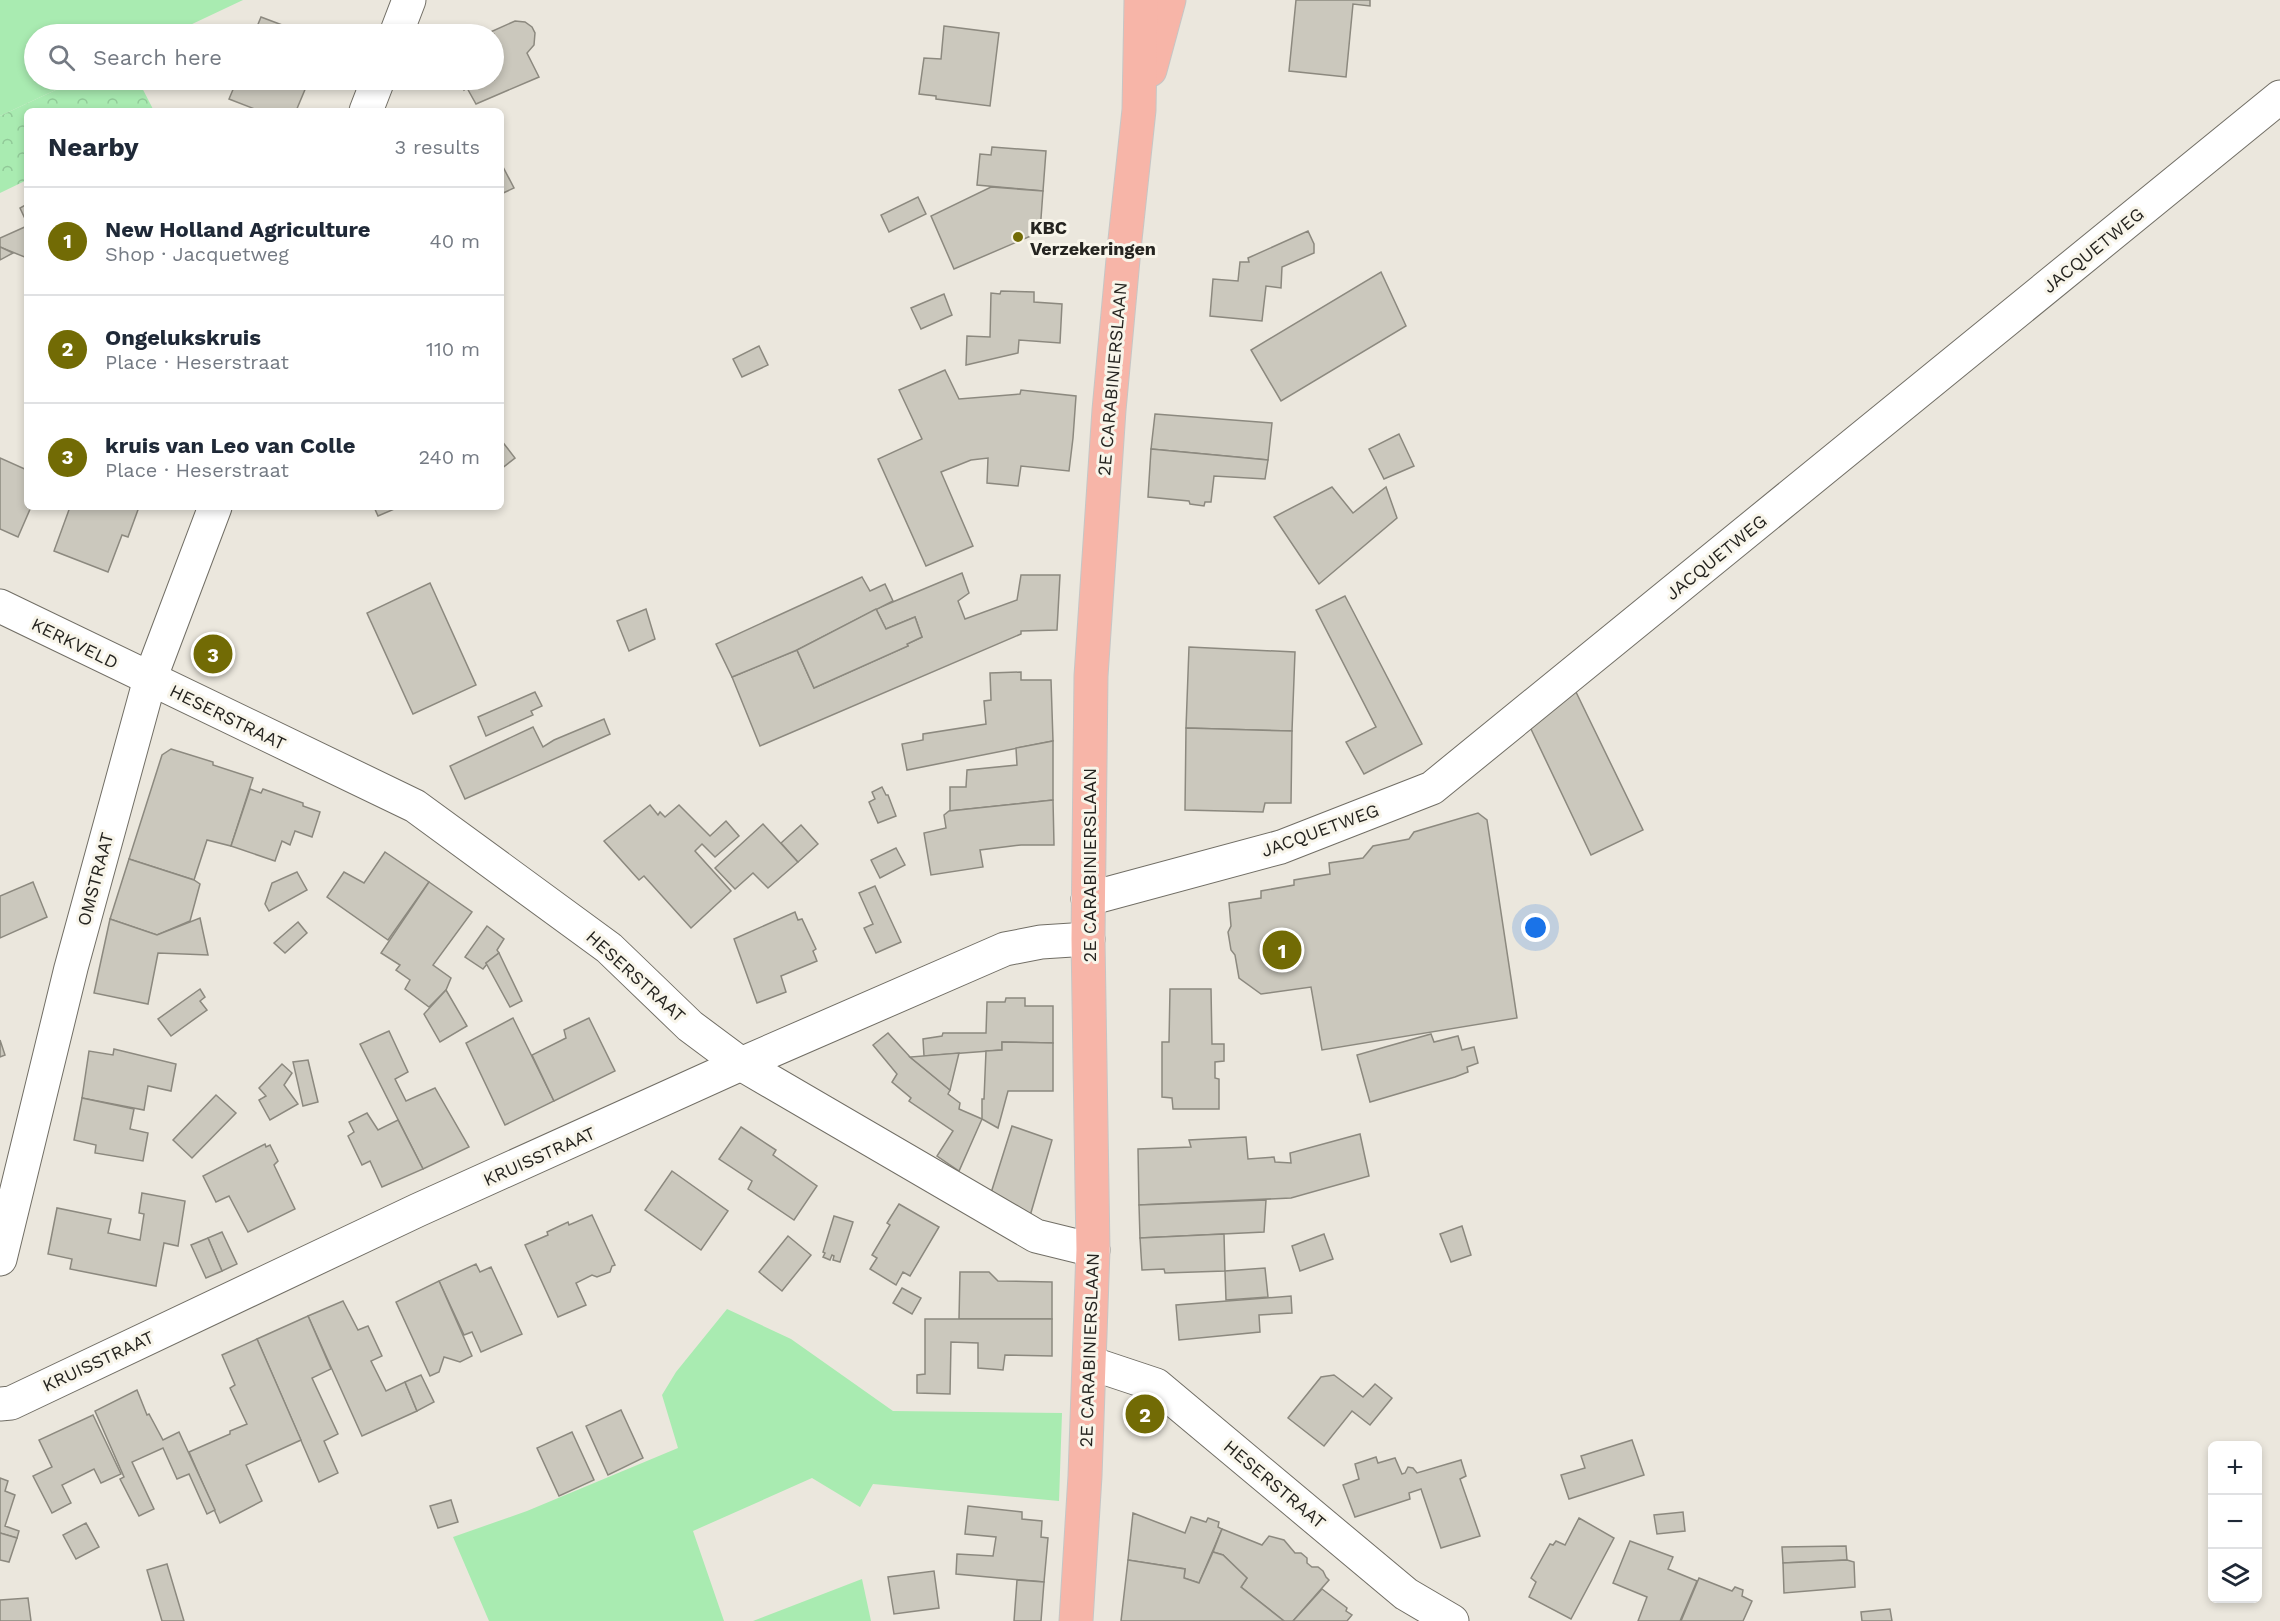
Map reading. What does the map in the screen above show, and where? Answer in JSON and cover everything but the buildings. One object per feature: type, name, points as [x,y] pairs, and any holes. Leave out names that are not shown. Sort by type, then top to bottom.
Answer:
[{"type":"main road","name":"2E CARABINIERSLAAN","points":[[1076,1621],[1090,1363],[1093,1250],[1088,939],[1091,676],[1098,548],[1124,249],[1139,110],[1141,0]]},
{"type":"main road","name":"2E CARABINIERSLAAN","points":[[1139,110],[1169,0]]},
{"type":"street","points":[[400,24],[409,0]]},
{"type":"street","points":[[367,108],[374,90]]},
{"type":"street","name":"JACQUETWEG","points":[[1088,899],[1281,847],[1432,788],[2280,98]]},
{"type":"street","name":"OMSTRAAT","points":[[0,1259],[71,968],[150,679],[214,510]]},
{"type":"street","name":"KERKVELD","points":[[0,606],[150,679]]},
{"type":"street","name":"HESERSTRAAT","points":[[150,679],[414,806],[609,948],[690,1026],[741,1064],[1036,1236],[1093,1250]]},
{"type":"street","name":"KRUISSTRAAT","points":[[0,1404],[11,1403],[417,1210],[741,1064],[1005,949],[1041,942],[1088,939]]},
{"type":"street","name":"HESERSTRAAT","points":[[1090,1363],[1156,1385],[1406,1594],[1452,1621]]},
{"type":"green space","points":[[0,0],[243,0],[192,24],[24,24],[24,90],[56,90],[0,116]]},
{"type":"green space","points":[[56,90],[143,90],[152,108],[24,108],[24,181],[0,193],[0,116]]},
{"type":"green space","points":[[727,1309],[791,1339],[893,1411],[1062,1413],[1059,1501],[873,1484],[860,1507],[812,1478],[693,1531],[724,1621],[489,1621],[453,1537],[527,1511],[678,1448],[662,1395],[676,1372]]},
{"type":"green space","points":[[862,1579],[871,1621],[753,1621]]},
{"type":"place","name":"KBC Verzekeringen","points":[[1018,237]]},
{"type":"place","name":"kruis van Leo van Colle","points":[[213,654]]},
{"type":"place","name":"New Holland Agriculture","points":[[1282,950]]},
{"type":"place","name":"Ongelukskruis","points":[[1145,1414]]}]
